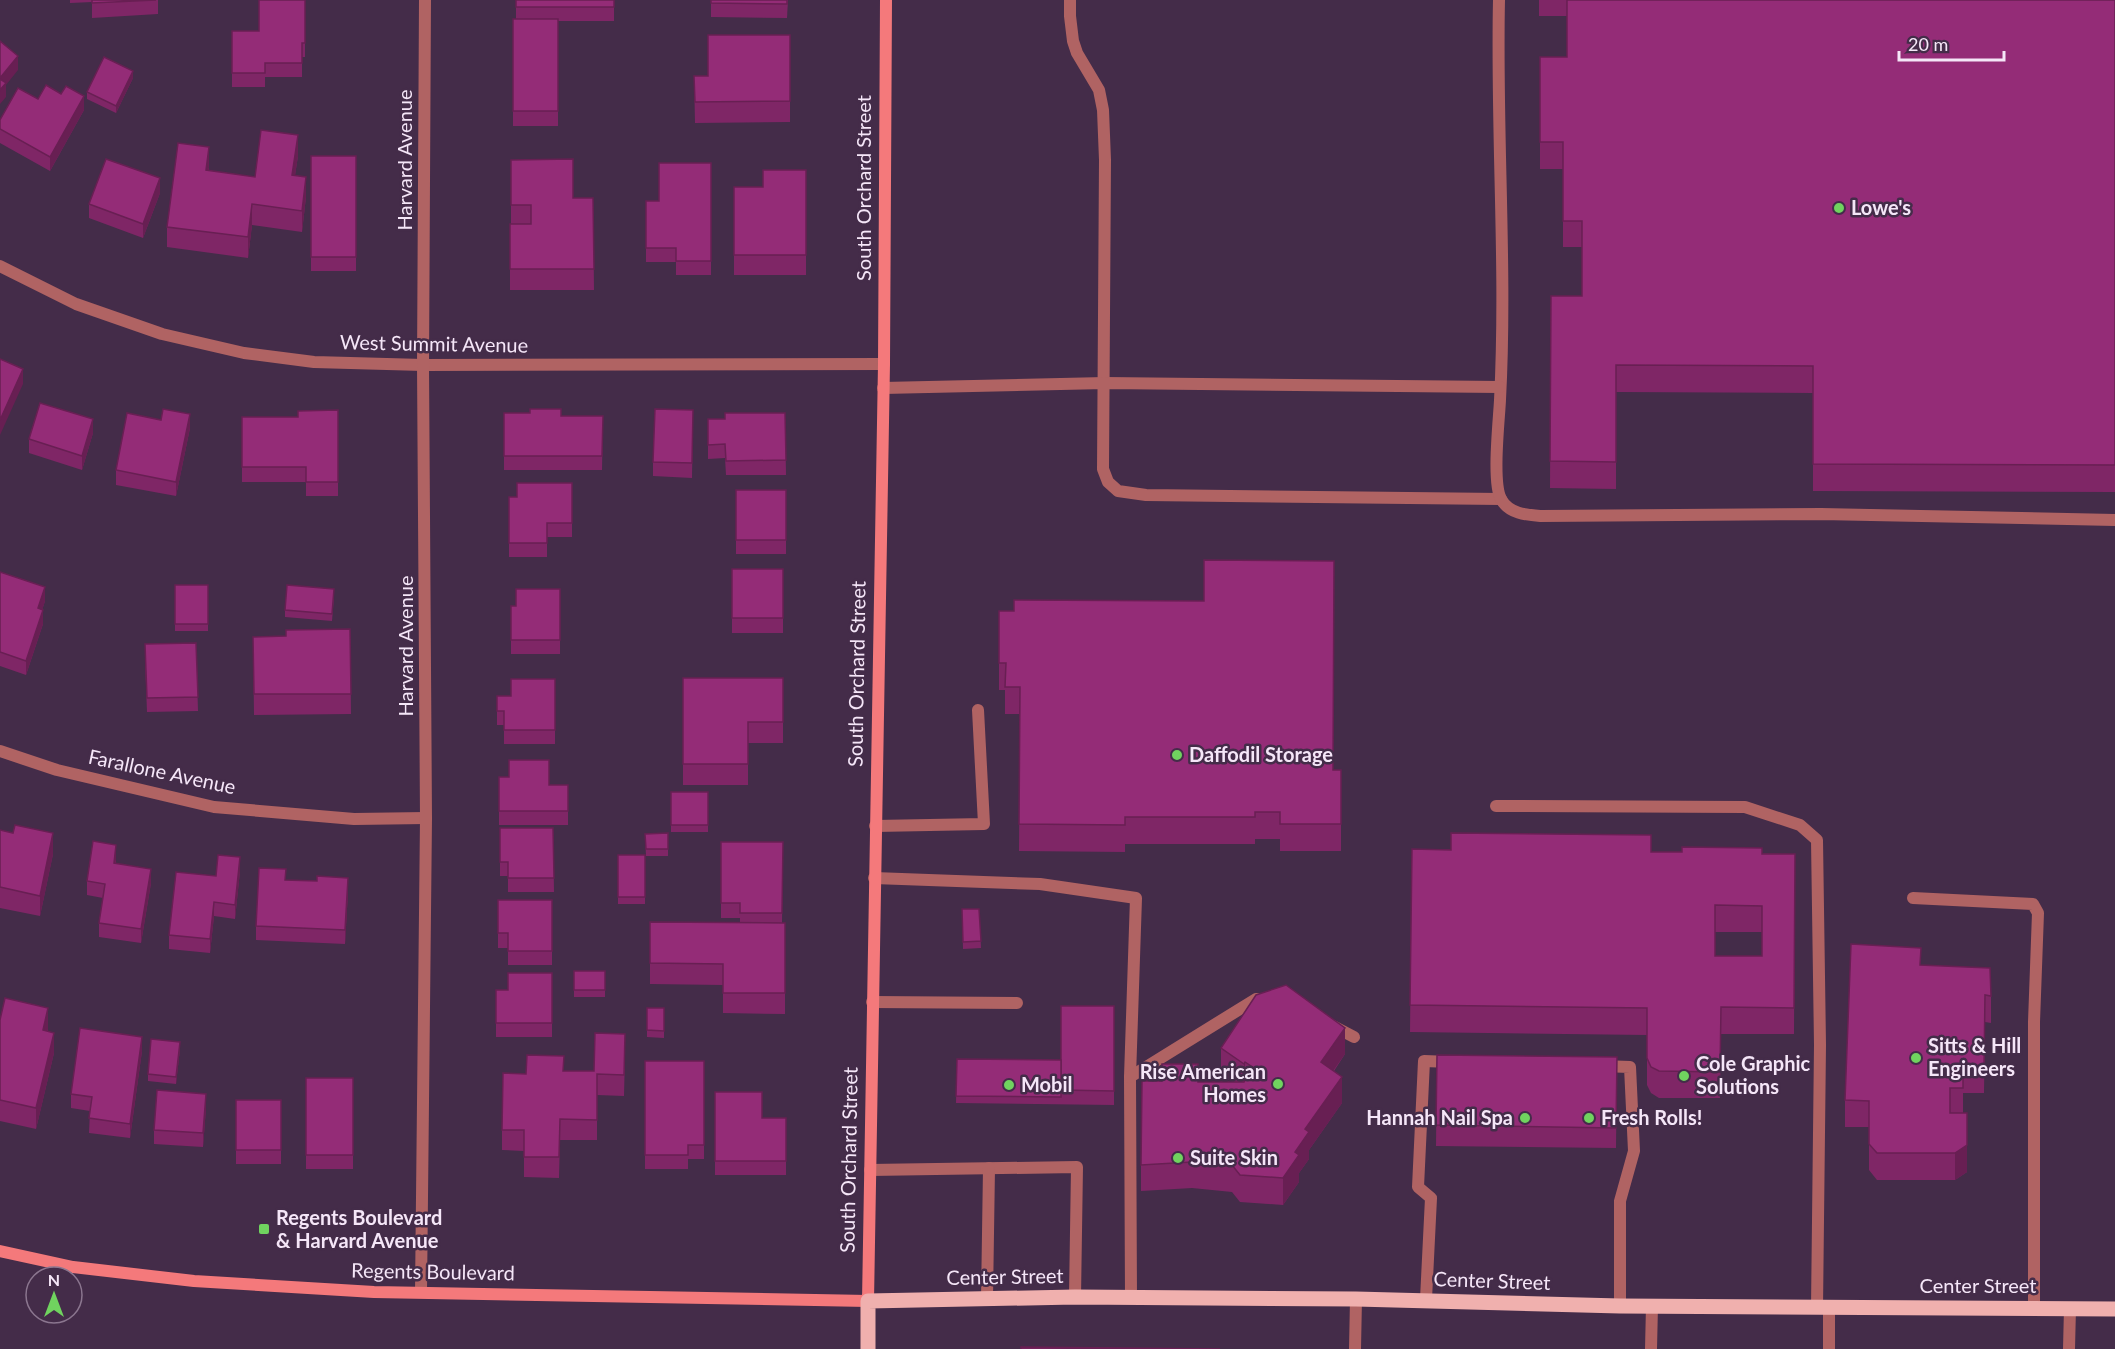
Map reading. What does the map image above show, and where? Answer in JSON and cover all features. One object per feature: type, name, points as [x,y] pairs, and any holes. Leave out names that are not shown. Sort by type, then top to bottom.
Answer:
[{"type":"main road","name":"South Orchard Street","points":[[868,1349],[884,364],[886,0]]},
{"type":"main road","name":"Regents Boulevard","points":[[0,1251],[73,1267],[194,1281],[374,1292],[868,1301]]},
{"type":"main road","name":"Center Street","points":[[868,1301],[1076,1297],[1426,1299],[1620,1306],[2115,1309]]},
{"type":"street","name":"Harvard Avenue","points":[[421,1292],[426,818],[423,365],[425,0]]},
{"type":"street","points":[[1070,0],[1077,53],[1099,90],[1103,110],[1106,160],[1103,263],[1105,383],[1101,454],[1108,482],[1118,491],[1146,495],[1501,499]]},
{"type":"street","points":[[1499,0],[1501,284],[1496,469],[1501,499],[1510,509],[1524,515],[1541,516],[1821,514],[2115,520]]},
{"type":"street","name":"West Summit Avenue","points":[[0,266],[76,304],[162,334],[232,350],[314,362],[423,365],[884,364]]},
{"type":"street","points":[[883,388],[1105,383],[1500,387]]},
{"type":"street","points":[[875,826],[984,824],[978,710]]},
{"type":"street","name":"Farallone Avenue","points":[[0,751],[57,770],[214,807],[354,819],[426,818]]},
{"type":"street","points":[[1496,806],[1744,807],[1800,825],[1817,840],[1823,1308],[1829,1349]]},
{"type":"street","points":[[874,878],[1040,884],[1136,898],[1130,1077],[1131,1298]]},
{"type":"street","points":[[1912,898],[2033,904],[2038,913],[2034,1022],[2034,1307]]},
{"type":"street","points":[[1130,1077],[1256,999],[1280,1001]]},
{"type":"street","points":[[872,1002],[1017,1003]]},
{"type":"street","points":[[1322,1020],[1354,1037]]},
{"type":"street","points":[[1426,1299],[1431,1198],[1418,1187],[1424,1061],[1459,1062]]},
{"type":"street","points":[[1585,1066],[1630,1067],[1634,1151],[1620,1201],[1620,1306]]},
{"type":"street","points":[[870,1170],[1077,1167],[1076,1297]]},
{"type":"street","points":[[987,1299],[989,1168]]},
{"type":"street","points":[[1355,1349],[1356,1299]]},
{"type":"street","points":[[1651,1349],[1652,1306]]},
{"type":"street","points":[[2069,1349],[2070,1308]]},
{"type":"building","points":[[92,0],[156,0],[92,3]]},
{"type":"building","points":[[259,0],[305,0],[305,43],[302,43],[302,63],[265,63],[265,73],[232,73],[232,31],[259,31]]},
{"type":"building","points":[[516,0],[614,0],[614,7],[516,7]]},
{"type":"building","points":[[711,0],[787,0],[787,4],[711,3]]},
{"type":"building","name":"Lowe's","points":[[1567,0],[2115,0],[2115,465],[1813,464],[1813,366],[1616,365],[1616,462],[1550,461],[1551,296],[1582,296],[1582,221],[1563,221],[1563,142],[1540,142],[1540,57],[1567,57]]},
{"type":"building","points":[[513,19],[558,19],[558,111],[513,111]]},
{"type":"building","points":[[708,35],[790,35],[790,101],[695,102],[694,76],[708,76]]},
{"type":"building","points":[[0,41],[18,56],[0,78]]},
{"type":"building","points":[[104,57],[133,71],[116,106],[87,92]]},
{"type":"building","points":[[0,79],[6,83],[0,90]]},
{"type":"building","points":[[46,85],[61,94],[66,86],[84,96],[50,157],[0,129],[0,120],[18,88],[38,99]]},
{"type":"building","points":[[261,130],[298,135],[292,175],[306,177],[302,211],[252,204],[248,237],[167,227],[178,143],[209,147],[206,170],[255,177]]},
{"type":"building","points":[[311,156],[356,156],[356,257],[311,257]]},
{"type":"building","points":[[106,159],[160,178],[143,224],[89,204]]},
{"type":"building","points":[[573,159],[573,198],[593,198],[594,269],[510,269],[510,224],[531,224],[531,205],[511,205],[511,160]]},
{"type":"building","points":[[659,163],[711,163],[711,261],[676,261],[676,248],[646,248],[646,201],[659,201]]},
{"type":"building","points":[[763,170],[806,170],[806,255],[734,255],[734,187],[763,187]]},
{"type":"building","points":[[0,359],[23,369],[0,420]]},
{"type":"building","points":[[40,403],[93,419],[82,456],[29,439]]},
{"type":"building","points":[[163,409],[190,414],[176,482],[116,470],[127,413],[161,420]]},
{"type":"building","points":[[530,409],[561,409],[561,416],[603,416],[602,456],[504,456],[504,413],[530,413]]},
{"type":"building","points":[[655,409],[693,410],[692,463],[653,462]]},
{"type":"building","points":[[338,410],[338,482],[306,482],[306,467],[242,467],[242,417],[298,417],[298,411]]},
{"type":"building","points":[[725,413],[785,413],[786,460],[726,461],[725,444],[708,445],[708,419],[725,419]]},
{"type":"building","points":[[517,483],[572,483],[572,523],[547,523],[547,543],[509,543],[509,497],[517,497]]},
{"type":"building","points":[[736,490],[786,490],[786,540],[736,540]]},
{"type":"building","name":"Daffodil Storage","points":[[1204,560],[1334,561],[1333,770],[1341,770],[1341,824],[1280,824],[1280,812],[1255,812],[1255,817],[1125,817],[1125,825],[1019,824],[1020,687],[1005,687],[1006,663],[999,663],[999,611],[1014,611],[1014,600],[1204,601]]},
{"type":"building","points":[[732,569],[783,569],[783,618],[732,618]]},
{"type":"building","points":[[0,572],[45,587],[38,608],[43,610],[26,661],[0,652]]},
{"type":"building","points":[[175,585],[208,585],[208,624],[175,624]]},
{"type":"building","points":[[287,585],[334,589],[332,614],[285,610]]},
{"type":"building","points":[[516,589],[560,589],[560,640],[511,640],[511,606],[516,606]]},
{"type":"building","points":[[350,629],[351,694],[254,694],[253,637],[286,636],[286,630]]},
{"type":"building","points":[[196,643],[198,697],[147,698],[145,644]]},
{"type":"building","points":[[683,678],[783,678],[783,722],[748,722],[748,764],[683,764]]},
{"type":"building","points":[[511,679],[555,679],[555,730],[504,730],[504,711],[497,711],[497,696],[511,696]]},
{"type":"building","points":[[509,760],[549,760],[549,785],[568,785],[568,811],[499,811],[499,777],[509,777]]},
{"type":"building","points":[[671,792],[708,792],[708,825],[671,825]]},
{"type":"building","points":[[15,825],[53,833],[40,896],[0,887],[0,830],[13,833]]},
{"type":"building","points":[[500,828],[553,828],[554,878],[508,878],[508,862],[500,862]]},
{"type":"building","points":[[668,833],[668,849],[646,849],[645,834]]},
{"type":"building","points":[[1451,833],[1651,835],[1651,852],[1682,852],[1682,847],[1762,848],[1762,854],[1795,854],[1794,1008],[1721,1007],[1720,1072],[1659,1071],[1651,1067],[1647,1058],[1647,1008],[1410,1005],[1412,849],[1451,850]],"holes":[[[1715,905],[1762,906],[1762,956],[1715,956]]]},
{"type":"building","points":[[93,841],[116,845],[114,863],[151,869],[141,929],[99,923],[105,884],[87,881]]},
{"type":"building","points":[[721,842],[783,842],[782,913],[740,913],[740,903],[721,903]]},
{"type":"building","points":[[218,855],[240,857],[235,905],[214,902],[210,939],[169,935],[176,872],[216,876]]},
{"type":"building","points":[[618,855],[645,855],[645,897],[618,897]]},
{"type":"building","points":[[259,868],[286,869],[285,880],[317,881],[317,876],[348,878],[345,930],[256,926]]},
{"type":"building","points":[[498,900],[552,900],[552,951],[508,951],[508,933],[498,933]]},
{"type":"building","points":[[962,909],[979,909],[981,941],[963,942]]},
{"type":"building","points":[[650,922],[785,923],[785,993],[723,993],[723,964],[650,963]]},
{"type":"building","name":"Sitts & Hill Engineers","points":[[1851,944],[1921,948],[1920,965],[1990,968],[1991,996],[1985,995],[1984,1067],[1963,1067],[1963,1088],[1950,1088],[1950,1113],[1967,1113],[1967,1145],[1955,1153],[1877,1153],[1869,1144],[1869,1101],[1845,1100]]},
{"type":"building","points":[[574,971],[605,971],[605,990],[574,990]]},
{"type":"building","points":[[508,973],[552,973],[552,1023],[496,1023],[496,990],[508,990]]},
{"type":"building","points":[[1286,985],[1345,1028],[1321,1062],[1342,1077],[1305,1129],[1309,1132],[1295,1152],[1299,1155],[1283,1178],[1240,1175],[1232,1165],[1192,1162],[1141,1165],[1142,1081],[1162,1081],[1162,1064],[1198,1064],[1198,1082],[1244,1082],[1254,1068],[1221,1048],[1256,995]]},
{"type":"building","points":[[5,998],[48,1008],[43,1030],[54,1033],[36,1108],[0,1100],[0,1020]]},
{"type":"building","points":[[1061,1006],[1114,1006],[1114,1091],[1061,1090]]},
{"type":"building","points":[[647,1008],[664,1008],[664,1031],[647,1030]]},
{"type":"building","points":[[80,1028],[142,1037],[130,1124],[89,1118],[92,1097],[71,1094]]},
{"type":"building","points":[[595,1033],[625,1034],[624,1075],[597,1074],[597,1120],[560,1119],[559,1157],[524,1157],[524,1130],[502,1130],[503,1073],[526,1074],[527,1055],[564,1056],[563,1071],[594,1071]]},
{"type":"building","points":[[151,1039],[180,1042],[176,1077],[148,1074]]},
{"type":"building","points":[[1437,1055],[1617,1057],[1616,1128],[1436,1125]]},
{"type":"building","name":"Mobil","points":[[957,1059],[1061,1060],[1061,1097],[956,1096]]},
{"type":"building","points":[[645,1061],[704,1061],[704,1145],[688,1145],[688,1155],[645,1155]]},
{"type":"building","points":[[306,1078],[353,1078],[353,1155],[306,1155]]},
{"type":"building","points":[[157,1090],[206,1094],[203,1133],[154,1130]]},
{"type":"building","points":[[715,1092],[762,1092],[762,1118],[786,1118],[786,1161],[715,1161]]},
{"type":"building","points":[[236,1100],[281,1100],[281,1150],[236,1150]]},
{"type":"building","points":[[1021,1347],[1220,1349],[1021,1349]]},
{"type":"place","name":"Lowe's","points":[[1839,208]]},
{"type":"place","name":"Daffodil Storage","points":[[1177,755]]},
{"type":"place","name":"Sitts & Hill Engineers","points":[[1916,1058]]},
{"type":"place","name":"Cole Graphic Solutions","points":[[1684,1076]]},
{"type":"place","name":"Rise American Homes","points":[[1278,1084]]},
{"type":"place","name":"Mobil","points":[[1009,1085]]},
{"type":"place","name":"Hannah Nail Spa","points":[[1525,1118]]},
{"type":"place","name":"Fresh Rolls!","points":[[1589,1118]]},
{"type":"place","name":"Suite Skin","points":[[1178,1158]]},
{"type":"place","name":"Regents Boulevard & Harvard Avenue","points":[[264,1229]]}]
